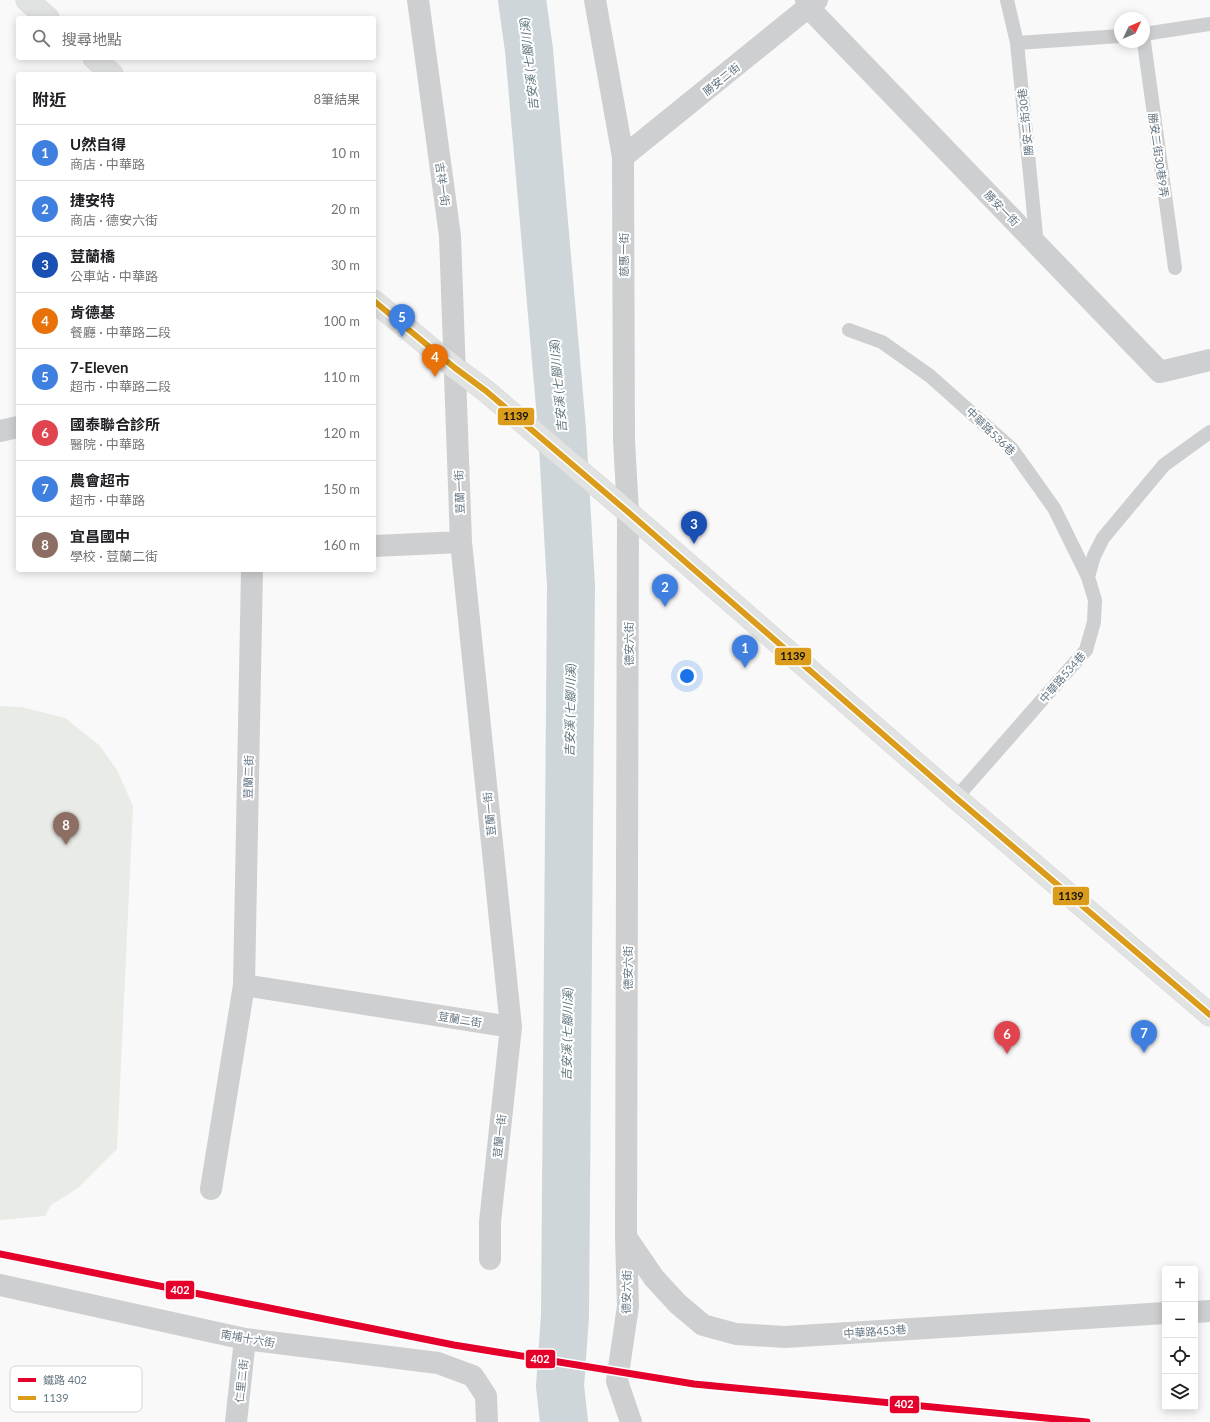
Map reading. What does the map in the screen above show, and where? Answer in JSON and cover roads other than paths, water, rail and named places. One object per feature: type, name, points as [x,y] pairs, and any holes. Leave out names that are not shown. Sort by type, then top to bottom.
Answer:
[{"type":"main road","points":[[27,0],[46,16]]},
{"type":"main road","points":[[96,60],[110,72]]},
{"type":"main road","points":[[377,308],[486,391],[628,512],[956,798],[1210,1015]]},
{"type":"street","name":"吉祥一街","points":[[418,0],[450,236],[455,368]]},
{"type":"street","name":"慈惠一街","points":[[595,0],[623,157],[624,440],[628,512]]},
{"type":"street","name":"勝安二街","points":[[623,157],[810,2]]},
{"type":"street","name":"勝安一街","points":[[810,2],[1037,245],[1160,372],[1210,360]]},
{"type":"street","name":"荳蘭一街","points":[[455,368],[461,542],[511,1027],[490,1222],[490,1259]]},
{"type":"street","points":[[0,431],[16,427]]},
{"type":"street","name":"德安六街","points":[[628,512],[626,1237],[628,1306],[617,1381],[631,1422]]},
{"type":"street","points":[[376,546],[461,542]]},
{"type":"street","name":"荳蘭二街","points":[[211,1189],[244,985],[252,572]]},
{"type":"street","name":"荳蘭二街","points":[[244,985],[511,1027]]},
{"type":"street","name":"中華路453巷","points":[[626,1237],[654,1278],[678,1304],[702,1325],[736,1334],[785,1337],[1162,1313]]},
{"type":"street","name":"南埔十六街","points":[[0,1285],[245,1339],[438,1363],[474,1376],[486,1396],[487,1422]]},
{"type":"street","points":[[1198,1312],[1210,1311]]},
{"type":"street","name":"仁里二街","points":[[236,1422],[245,1339]]},
{"type":"lane","name":"勝安二街30巷","points":[[1007,0],[1017,43],[1037,245]]},
{"type":"lane","points":[[1150,33],[1210,24]]},
{"type":"lane","points":[[1017,43],[1114,36]]},
{"type":"lane","name":"勝安二街30巷9弄","points":[[1145,48],[1175,268]]},
{"type":"lane","name":"中華路536巷","points":[[848,330],[882,342],[930,376],[1012,449],[1054,508],[1088,577]]},
{"type":"lane","points":[[1088,577],[1094,556],[1103,538],[1164,466],[1210,432]]},
{"type":"lane","name":"中華路534巷","points":[[956,798],[1086,650],[1094,622],[1095,600],[1088,577]]},
{"type":"waterway","name":"吉安溪 (七腳川溪)","points":[[522,0],[529,50],[562,429],[571,586],[565,1316],[560,1386],[564,1422]]},
{"type":"rail line","name":"402","points":[[0,1254],[454,1345],[694,1384],[1087,1422]]},
{"type":"place","name":"7-Eleven","points":[[402,337]]},
{"type":"place","name":"肯德基","points":[[435,377]]},
{"type":"place","name":"荳蘭橋","points":[[694,544]]},
{"type":"place","name":"捷安特","points":[[665,607]]},
{"type":"place","name":"U然自得","points":[[745,668]]},
{"type":"place","name":"宜昌國中","points":[[66,845]]},
{"type":"place","name":"農會超市","points":[[1144,1053]]},
{"type":"place","name":"國泰聯合診所","points":[[1007,1054]]}]
